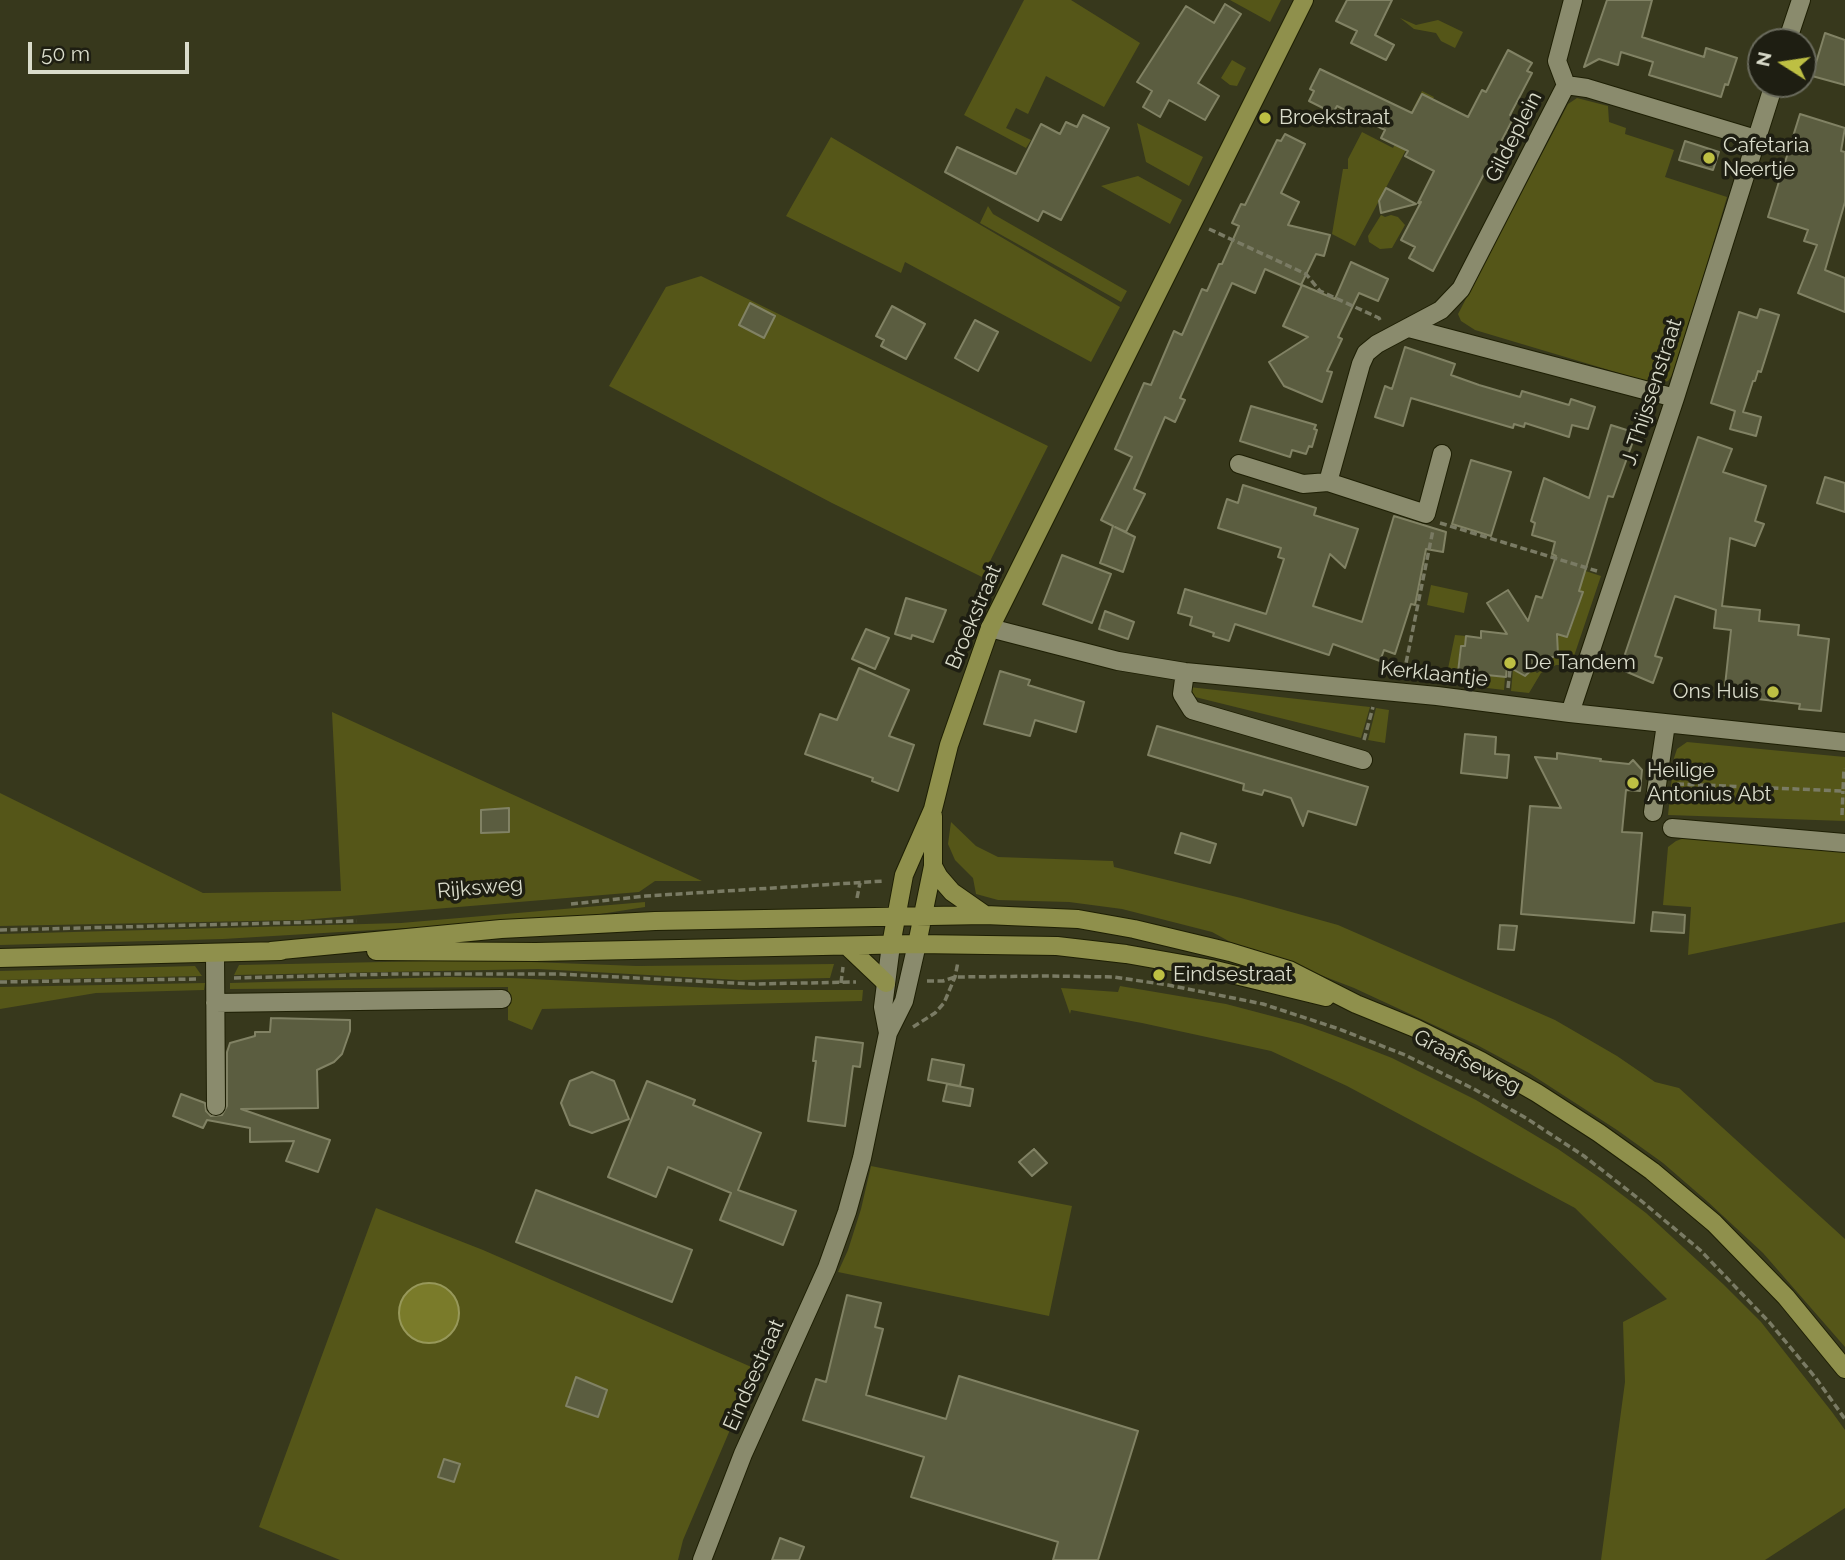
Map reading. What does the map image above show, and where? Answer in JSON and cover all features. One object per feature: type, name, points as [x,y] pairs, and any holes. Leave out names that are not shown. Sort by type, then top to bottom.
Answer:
[{"type":"main road","name":"Broekstraat","points":[[891,945],[903,880],[933,809],[949,745],[990,628],[1304,0]]},
{"type":"main road","name":"Broekstraat","points":[[917,944],[933,866],[933,809]]},
{"type":"main road","points":[[933,866],[952,892],[985,915]]},
{"type":"main road","name":"Graafseweg","points":[[923,915],[1078,919],[1133,929],[1230,952],[1289,970],[1356,1004],[1415,1028],[1537,1093],[1651,1171],[1714,1223],[1786,1297],[1845,1369]]},
{"type":"main road","name":"Rijksweg","points":[[271,951],[501,929],[655,921],[923,915]]},
{"type":"main road","name":"Graafseweg","points":[[891,945],[1057,946],[1126,954],[1211,969],[1356,1004]]},
{"type":"main road","name":"Rijksweg","points":[[0,958],[271,951],[536,952],[891,945]]},
{"type":"main road","points":[[847,946],[886,983]]},
{"type":"street","points":[[1566,85],[1557,61],[1573,0]]},
{"type":"street","points":[[1792,28],[1801,0]]},
{"type":"street","name":"Gildeplein","points":[[1328,482],[1366,353],[1377,344],[1441,310],[1461,289],[1566,85],[1587,88],[1756,139]]},
{"type":"street","name":"J. Thijssenstraat","points":[[1570,713],[1675,398],[1769,98]]},
{"type":"street","points":[[1409,328],[1675,398]]},
{"type":"street","points":[[1240,464],[1303,484],[1328,482],[1426,514],[1442,454]]},
{"type":"street","name":"Kerklaantje","points":[[990,628],[1118,661],[1185,672],[1400,692],[1845,742]]},
{"type":"street","points":[[1185,672],[1182,694],[1192,710],[1361,760]]},
{"type":"street","points":[[1653,812],[1666,724]]},
{"type":"street","points":[[1672,828],[1845,843]]},
{"type":"street","name":"Eindsestraat","points":[[702,1560],[743,1454],[827,1268],[847,1213],[887,1040],[904,1001],[917,944]]},
{"type":"street","name":"Eindsestraat","points":[[887,1040],[883,1007],[891,945]]},
{"type":"street","points":[[215,953],[216,1106]]},
{"type":"street","points":[[215,1003],[502,999]]},
{"type":"path","points":[[1194,222],[1306,274],[1320,291],[1379,318],[1389,338]]},
{"type":"path","points":[[1400,692],[1434,521],[1615,577]]},
{"type":"path","points":[[1361,760],[1377,691]]},
{"type":"path","points":[[1842,815],[1844,768]]},
{"type":"path","points":[[1657,783],[1843,791]]},
{"type":"path","points":[[558,905],[646,896],[903,880]]},
{"type":"path","points":[[0,930],[362,921]]},
{"type":"path","points":[[0,982],[394,974],[558,974],[686,982],[841,982]]},
{"type":"path","name":"Graafseweg","points":[[887,1040],[935,1013],[944,1003],[956,977],[1113,977],[1214,993],[1263,1004],[1339,1029],[1405,1055],[1526,1118],[1584,1156],[1639,1199],[1700,1250],[1770,1323],[1815,1377],[1845,1419]]},
{"type":"shaded area","points":[[1024,0],[1071,0],[1140,43],[1104,107],[1046,76],[1028,114],[1016,108],[1006,128],[1031,140],[1026,148],[964,115]]},
{"type":"shaded area","points":[[1230,0],[1281,0],[1270,22]]},
{"type":"shaded area","points":[[1400,18],[1416,25],[1438,20],[1463,32],[1455,48],[1441,41],[1436,33],[1414,29]]},
{"type":"shaded area","points":[[1232,60],[1246,68],[1237,86],[1230,85],[1221,78]]},
{"type":"shaded area","points":[[1422,91],[1434,97],[1355,246],[1332,234],[1343,169],[1348,169],[1348,159],[1362,132],[1393,148]]},
{"type":"shaded area","points":[[1577,98],[1608,106],[1609,122],[1626,128],[1625,134],[1674,150],[1665,177],[1727,197],[1675,371],[1668,381],[1658,384],[1649,382],[1475,330],[1461,321],[1458,314],[1568,104]]},
{"type":"shaded area","points":[[1137,123],[1203,157],[1189,186],[1146,162]]},
{"type":"shaded area","points":[[831,137],[1120,307],[1091,362],[905,262],[901,273],[786,216]]},
{"type":"shaded area","points":[[1138,176],[1182,200],[1170,224],[1101,186]]},
{"type":"shaded area","points":[[988,206],[993,214],[1127,291],[1121,302],[980,223]]},
{"type":"shaded area","points":[[1381,215],[1398,217],[1405,225],[1392,248],[1380,249],[1369,242],[1368,236]]},
{"type":"shaded area","points":[[701,276],[1048,446],[982,577],[832,503],[609,386],[666,287]]},
{"type":"shaded area","points":[[1573,567],[1601,576],[1571,665],[1556,665],[1541,673],[1529,693],[1511,691],[1513,670],[1526,676],[1532,668],[1537,673],[1550,665],[1548,658],[1558,655],[1559,635],[1568,637],[1583,592],[1567,586]]},
{"type":"shaded area","points":[[1431,585],[1468,593],[1464,613],[1427,605]]},
{"type":"shaded area","points":[[1455,635],[1466,636],[1464,646],[1460,646],[1458,672],[1505,677],[1504,690],[1445,683]]},
{"type":"shaded area","points":[[1189,687],[1370,707],[1361,738],[1195,697]]},
{"type":"shaded area","points":[[1376,708],[1389,710],[1385,743],[1368,740]]},
{"type":"shaded area","points":[[332,712],[702,881],[655,881],[639,892],[302,920],[0,926],[0,793],[203,893],[341,891]]},
{"type":"shaded area","points":[[1687,742],[1845,757],[1845,821],[1668,815],[1674,758],[1677,749]]},
{"type":"shaded area","points":[[951,822],[976,846],[998,857],[1113,861],[1114,867],[1338,925],[1555,1020],[1655,1082],[1679,1088],[1845,1239],[1845,1347],[1763,1253],[1708,1202],[1663,1163],[1529,1073],[1477,1045],[1354,988],[1292,964],[1247,951],[1212,932],[1122,909],[1069,902],[998,900],[976,894],[973,878],[955,860],[948,844]]},
{"type":"shaded area","points":[[1690,836],[1845,849],[1845,922],[1688,955],[1691,907],[1663,905],[1668,847]]},
{"type":"shaded area","points":[[645,902],[645,907],[575,918],[223,939],[0,945],[0,934],[401,923]]},
{"type":"shaded area","points":[[479,960],[637,966],[834,964],[830,978],[739,980],[538,969],[234,975],[239,965]]},
{"type":"shaded area","points":[[195,966],[202,976],[0,980],[0,971]]},
{"type":"shaded area","points":[[449,977],[753,990],[863,990],[862,1001],[542,1009],[532,1030],[508,1020],[508,987],[230,989],[230,983]]},
{"type":"shaded area","points":[[205,983],[204,990],[96,993],[0,1009],[0,987]]},
{"type":"shaded area","points":[[1120,986],[1226,1004],[1302,1024],[1392,1058],[1476,1100],[1558,1149],[1600,1178],[1646,1213],[1761,1322],[1832,1412],[1845,1430],[1845,1508],[1765,1560],[1601,1560],[1625,1382],[1623,1322],[1667,1299],[1575,1208],[1347,1086],[1271,1051],[1142,1023],[1071,1010],[1070,1014],[1061,988],[1118,992]]},
{"type":"shaded area","points":[[871,1166],[1072,1206],[1049,1316],[838,1272],[861,1209]]},
{"type":"shaded area","points":[[376,1208],[483,1250],[756,1369],[683,1540],[678,1560],[340,1560],[259,1527]],"holes":[[[419,1284],[443,1286],[455,1328],[448,1336],[436,1342],[425,1342],[408,1291]]]},
{"type":"shaded area","points":[[429,1283],[446,1288],[454,1296],[459,1313],[454,1330],[446,1338],[429,1343],[412,1338],[404,1330],[399,1313],[404,1296],[412,1288]]},
{"type":"building","points":[[1347,0],[1392,0],[1375,35],[1394,45],[1386,60],[1351,43],[1357,31],[1336,21]]},
{"type":"building","points":[[1607,0],[1652,0],[1642,37],[1704,57],[1706,48],[1737,58],[1721,97],[1649,75],[1653,62],[1621,52],[1618,65],[1599,59],[1584,67]]},
{"type":"building","points":[[1225,4],[1241,14],[1198,83],[1219,96],[1205,120],[1169,100],[1160,117],[1143,107],[1152,91],[1137,82],[1186,6],[1214,23]]},
{"type":"building","points":[[1825,33],[1845,40],[1845,85],[1817,77],[1817,59]]},
{"type":"building","points":[[1508,50],[1532,63],[1527,71],[1532,73],[1510,115],[1514,117],[1433,271],[1409,258],[1415,247],[1401,240],[1434,171],[1405,156],[1408,151],[1381,138],[1385,130],[1337,106],[1333,113],[1309,101],[1314,91],[1310,89],[1320,69],[1412,113],[1422,94],[1468,117],[1482,90],[1486,92]]},
{"type":"building","points":[[1800,114],[1845,128],[1841,151],[1845,152],[1845,202],[1825,270],[1845,278],[1845,312],[1798,293],[1817,245],[1804,241],[1808,230],[1768,217]]},
{"type":"building","points":[[1083,115],[1109,128],[1061,220],[1043,211],[1038,221],[945,172],[957,147],[1016,174],[1041,124],[1060,134],[1066,122],[1077,127]]},
{"type":"building","points":[[1285,134],[1305,144],[1281,193],[1299,202],[1288,225],[1330,235],[1324,256],[1316,254],[1301,285],[1265,269],[1255,293],[1232,283],[1180,398],[1185,400],[1175,422],[1165,417],[1134,489],[1145,494],[1126,532],[1115,527],[1135,537],[1123,572],[1100,563],[1113,526],[1101,520],[1132,457],[1115,449],[1144,383],[1151,385],[1174,331],[1182,335],[1202,289],[1207,291],[1219,264],[1222,264],[1239,226],[1232,223],[1241,204],[1245,205],[1277,140],[1281,141]]},
{"type":"building","points":[[1685,141],[1719,152],[1713,170],[1679,160]]},
{"type":"building","points":[[1386,188],[1416,204],[1381,213],[1379,201]]},
{"type":"building","points":[[1351,262],[1388,279],[1378,301],[1359,293],[1338,337],[1342,339],[1327,371],[1332,372],[1322,402],[1284,386],[1269,362],[1308,337],[1283,326],[1302,285],[1335,299]]},
{"type":"building","points":[[750,303],[775,316],[764,338],[739,325]]},
{"type":"building","points":[[892,306],[925,324],[906,359],[881,346],[884,340],[876,336]]},
{"type":"building","points":[[1760,309],[1779,315],[1761,372],[1758,371],[1753,381],[1743,412],[1761,417],[1756,436],[1730,429],[1735,411],[1711,403],[1739,312],[1757,318]]},
{"type":"building","points":[[975,320],[998,332],[978,371],[955,358]]},
{"type":"building","points":[[1405,347],[1455,364],[1451,375],[1479,385],[1520,397],[1522,391],[1569,405],[1571,399],[1595,407],[1588,429],[1572,425],[1569,437],[1525,423],[1524,427],[1514,424],[1513,428],[1411,398],[1403,426],[1375,417],[1385,386],[1392,389]]},
{"type":"building","points":[[1251,406],[1316,425],[1312,447],[1309,446],[1306,454],[1292,450],[1290,457],[1240,441]]},
{"type":"building","points":[[1611,425],[1636,433],[1613,497],[1608,496],[1579,591],[1583,592],[1567,637],[1557,634],[1558,655],[1540,662],[1525,676],[1507,666],[1506,677],[1458,672],[1461,646],[1465,646],[1466,636],[1481,638],[1481,631],[1507,634],[1487,603],[1508,590],[1528,621],[1536,596],[1542,598],[1556,556],[1552,554],[1555,542],[1532,535],[1535,523],[1531,521],[1544,478],[1589,498]]},
{"type":"building","points":[[1698,437],[1732,449],[1723,472],[1766,486],[1755,521],[1764,524],[1755,546],[1730,538],[1722,606],[1760,610],[1759,621],[1799,625],[1798,635],[1829,639],[1821,711],[1799,709],[1800,704],[1724,695],[1731,630],[1714,628],[1716,610],[1675,596],[1655,656],[1662,658],[1653,683],[1620,669]]},
{"type":"building","points":[[1471,460],[1511,472],[1491,536],[1452,524]]},
{"type":"building","points":[[1825,477],[1845,483],[1845,512],[1817,503]]},
{"type":"building","points":[[1243,485],[1316,508],[1314,515],[1358,529],[1345,568],[1330,554],[1313,606],[1362,622],[1394,516],[1446,532],[1443,552],[1426,549],[1415,605],[1411,604],[1395,654],[1384,650],[1380,661],[1333,644],[1329,655],[1235,624],[1229,641],[1190,625],[1192,617],[1178,613],[1185,589],[1266,614],[1284,559],[1278,557],[1281,548],[1218,528],[1227,499],[1238,503]]},
{"type":"building","points":[[1062,555],[1111,574],[1092,623],[1043,604]]},
{"type":"building","points":[[906,598],[946,610],[933,642],[912,635],[911,639],[895,634]]},
{"type":"building","points":[[1105,611],[1134,622],[1128,639],[1099,629]]},
{"type":"building","points":[[866,629],[889,638],[875,669],[852,659]]},
{"type":"building","points":[[859,668],[909,690],[889,736],[914,745],[898,791],[872,781],[873,778],[805,754],[820,714],[837,720]]},
{"type":"building","points":[[1000,671],[1030,680],[1028,685],[1084,702],[1076,732],[1035,720],[1030,736],[984,724]]},
{"type":"building","points":[[1157,726],[1368,787],[1356,825],[1308,811],[1303,826],[1291,798],[1264,790],[1262,795],[1243,790],[1244,784],[1148,755]]},
{"type":"building","points":[[1465,734],[1496,737],[1495,754],[1509,755],[1507,778],[1461,773]]},
{"type":"building","points":[[1557,753],[1629,764],[1633,760],[1642,770],[1640,791],[1626,790],[1622,832],[1642,833],[1634,923],[1521,914],[1530,806],[1561,808],[1535,757],[1557,759]]},
{"type":"building","points":[[509,808],[509,832],[481,833],[481,810]]},
{"type":"building","points":[[1181,833],[1216,844],[1210,863],[1175,853]]},
{"type":"building","points":[[1653,912],[1685,915],[1684,933],[1651,931]]},
{"type":"building","points":[[1500,925],[1517,926],[1514,950],[1498,949]]},
{"type":"building","points":[[271,1018],[350,1020],[350,1031],[342,1054],[334,1062],[317,1070],[318,1108],[241,1109],[330,1140],[318,1172],[286,1161],[294,1141],[250,1142],[250,1128],[207,1120],[203,1128],[173,1116],[181,1094],[205,1103],[206,1111],[211,1116],[222,1115],[227,1106],[227,1052],[230,1043],[255,1036],[255,1032],[270,1032]]},
{"type":"building","points":[[816,1037],[863,1043],[860,1067],[853,1066],[845,1126],[808,1121],[816,1061],[813,1061]]},
{"type":"building","points":[[932,1059],[964,1065],[960,1086],[928,1080]]},
{"type":"building","points":[[592,1072],[614,1081],[629,1119],[592,1133],[570,1125],[561,1103],[570,1081]]},
{"type":"building","points":[[647,1081],[695,1100],[693,1105],[761,1133],[738,1190],[796,1211],[783,1245],[720,1220],[731,1193],[668,1167],[656,1197],[608,1177]]},
{"type":"building","points":[[947,1084],[973,1089],[970,1106],[943,1101]]},
{"type":"building","points":[[1034,1149],[1047,1163],[1032,1176],[1019,1162]]},
{"type":"building","points":[[536,1190],[692,1250],[672,1302],[516,1242]]},
{"type":"building","points":[[847,1295],[881,1303],[875,1327],[883,1329],[866,1395],[946,1419],[959,1376],[1138,1431],[1098,1560],[1053,1560],[1058,1542],[911,1497],[924,1457],[803,1420],[816,1379],[826,1382]]},
{"type":"building","points":[[576,1377],[607,1390],[598,1417],[566,1406]]},
{"type":"building","points":[[444,1459],[460,1464],[454,1482],[438,1477]]},
{"type":"building","points":[[780,1538],[804,1547],[799,1560],[772,1560]]},
{"type":"place","name":"Broekstraat","points":[[1265,118]]},
{"type":"place","name":"Cafetaria Neertje","points":[[1709,158]]},
{"type":"place","name":"De Tandem","points":[[1510,663]]},
{"type":"place","name":"Ons Huis","points":[[1773,692]]},
{"type":"place","name":"Heilige Antonius Abt","points":[[1633,783]]},
{"type":"place","name":"Eindsestraat","points":[[1159,975]]}]
